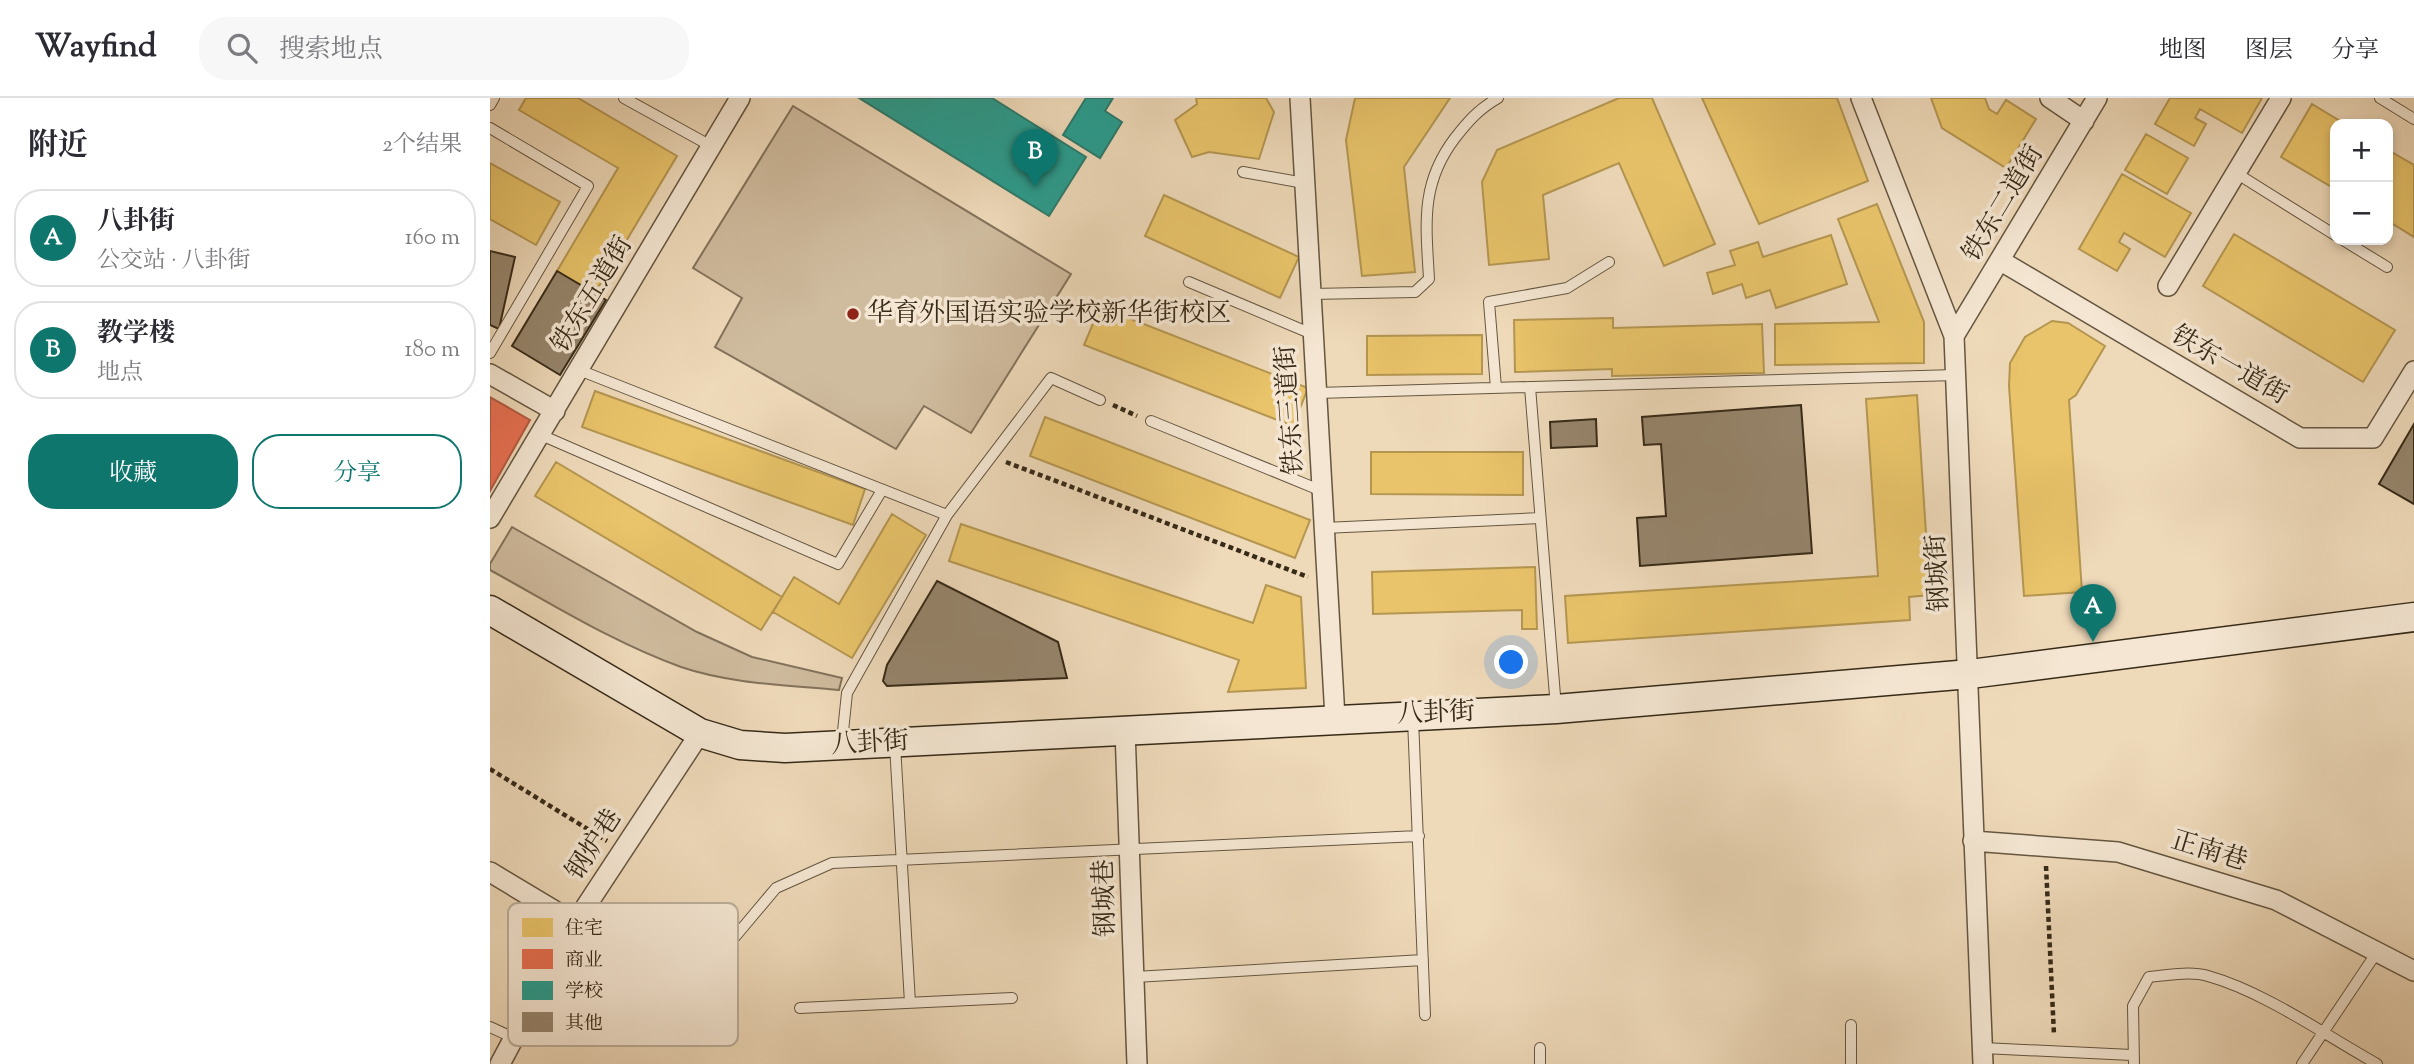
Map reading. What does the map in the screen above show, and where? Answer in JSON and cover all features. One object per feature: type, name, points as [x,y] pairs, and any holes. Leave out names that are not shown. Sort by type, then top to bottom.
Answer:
[{"type":"street","name":"铁东五道街","points":[[490,518],[740,98]]},
{"type":"street","name":"铁东三道街","points":[[1300,98],[1335,718]]},
{"type":"street","name":"钢城街","points":[[1861,98],[1954,336],[1983,1056]]},
{"type":"street","points":[[2050,98],[2084,121]]},
{"type":"street","name":"铁东二道街","points":[[1954,336],[2097,98]]},
{"type":"street","points":[[2168,286],[2281,98]]},
{"type":"street","name":"铁东一道街","points":[[2001,261],[2300,438],[2373,438],[2414,371]]},
{"type":"street","points":[[490,374],[555,411]]},
{"type":"street","name":"八卦街","points":[[490,610],[700,733],[740,745],[785,748],[1335,718],[1556,709],[1969,674],[2414,617]]},
{"type":"street","name":"钢城巷","points":[[1125,730],[1137,1064]]},
{"type":"street","name":"钢炉巷","points":[[588,903],[700,733]]},
{"type":"street","name":"正南巷","points":[[1973,841],[2118,852],[2263,896],[2414,971]]},
{"type":"street","points":[[490,872],[542,903]]},
{"type":"street","name":"钢炉巷","points":[[500,1064],[510,1046]]},
{"type":"lane","points":[[490,105],[494,98]]},
{"type":"lane","points":[[624,98],[711,146]]},
{"type":"lane","points":[[1311,294],[1415,292],[1429,279],[1429,190],[1438,160],[1476,111],[1498,98]]},
{"type":"lane","points":[[2381,98],[2414,119]]},
{"type":"lane","points":[[490,128],[589,186],[490,353]]},
{"type":"lane","points":[[1243,172],[1304,183]]},
{"type":"lane","points":[[2236,173],[2330,232]]},
{"type":"lane","points":[[2351,245],[2386,267]]},
{"type":"lane","points":[[1496,388],[1489,302],[1567,288],[1609,262]]},
{"type":"lane","points":[[1189,282],[1312,334]]},
{"type":"lane","points":[[579,370],[947,515]]},
{"type":"lane","points":[[1317,393],[1956,375]]},
{"type":"lane","points":[[842,745],[842,722],[847,693],[947,515],[1051,379],[1100,400]]},
{"type":"lane","points":[[1530,387],[1556,709]]},
{"type":"lane","points":[[1151,421],[1322,491]]},
{"type":"lane","points":[[541,435],[838,564],[882,490]]},
{"type":"lane","points":[[1324,528],[1540,518]]},
{"type":"lane","points":[[1413,715],[1425,1015]]},
{"type":"lane","points":[[895,742],[910,1003]]},
{"type":"lane","points":[[738,933],[776,888],[832,863],[1419,836]]},
{"type":"lane","points":[[2302,1064],[2377,952]]},
{"type":"lane","points":[[1135,977],[1423,960]]},
{"type":"lane","points":[[1983,1056],[2055,1049],[2133,1059],[2133,1006],[2149,977],[2206,975],[2255,996],[2377,1064]]},
{"type":"lane","points":[[800,1008],[1012,998]]},
{"type":"lane","points":[[1851,1025],[1851,1064]]},
{"type":"lane","points":[[490,1027],[508,1035]]},
{"type":"lane","points":[[1540,1048],[1540,1064]]},
{"type":"path","points":[[1100,400],[1151,421]]},
{"type":"path","points":[[992,456],[1328,584]]},
{"type":"path","points":[[490,769],[623,851]]},
{"type":"path","points":[[2046,846],[2055,1049]]},
{"type":"shaded area","points":[[793,106],[1071,274],[971,433],[924,406],[896,449],[715,347],[742,298],[693,268]]},
{"type":"shaded area","points":[[512,527],[697,632],[752,657],[842,678],[839,690],[759,683],[700,673],[607,635],[490,570],[490,564]]},
{"type":"building: 住宅","points":[[526,98],[578,98],[677,156],[595,293],[557,271],[618,168],[519,110]]},
{"type":"building: 住宅","points":[[1196,98],[1266,98],[1274,112],[1259,159],[1209,152],[1192,157],[1175,120],[1197,104]]},
{"type":"building: 住宅","points":[[1355,98],[1450,98],[1404,167],[1415,272],[1362,276],[1346,140]]},
{"type":"building: 住宅","points":[[1619,98],[1652,98],[1715,244],[1664,266],[1619,163],[1543,195],[1549,259],[1489,265],[1482,182],[1497,150]]},
{"type":"building: 住宅","points":[[1702,98],[1837,98],[1868,181],[1759,224]]},
{"type":"building: 住宅","points":[[1931,98],[1985,98],[1989,109],[1997,114],[2006,100],[2036,119],[2006,168],[1942,128]]},
{"type":"building: 住宅","points":[[2170,98],[2262,98],[2242,133],[2200,109],[2195,118],[2206,124],[2194,146],[2155,124]]},
{"type":"building: 住宅","points":[[2312,104],[2337,119],[2330,119],[2330,186],[2281,157]]},
{"type":"building: 住宅","points":[[2146,134],[2188,158],[2167,194],[2125,170]]},
{"type":"building: 住宅","points":[[2393,153],[2414,165],[2414,237],[2393,224]]},
{"type":"building: 住宅","points":[[490,163],[560,202],[536,245],[490,219]]},
{"type":"building: 住宅","points":[[2122,174],[2191,213],[2165,257],[2124,233],[2119,242],[2130,249],[2117,271],[2079,249]]},
{"type":"building: 住宅","points":[[1164,195],[1299,257],[1280,298],[1145,236]]},
{"type":"building: 住宅","points":[[1877,204],[1924,322],[1924,363],[1775,365],[1775,324],[1879,322],[1838,219]]},
{"type":"building: 住宅","points":[[2234,234],[2395,330],[2363,382],[2203,286]]},
{"type":"building: 住宅","points":[[1831,235],[1847,284],[1776,308],[1770,290],[1746,298],[1742,284],[1713,294],[1707,273],[1735,265],[1730,251],[1758,242],[1763,257]]},
{"type":"building: 住宅","points":[[1100,307],[1308,388],[1293,426],[1084,345]]},
{"type":"building: 住宅","points":[[1613,318],[1613,328],[1762,324],[1764,373],[1612,376],[1612,369],[1515,372],[1514,320]]},
{"type":"building: 住宅","points":[[2052,321],[2068,323],[2105,346],[2076,395],[2069,400],[2082,592],[2024,596],[2009,386],[2010,363],[2025,337]]},
{"type":"building: 住宅","points":[[1482,335],[1482,374],[1367,375],[1367,336]]},
{"type":"building: 住宅","points":[[595,391],[865,489],[853,525],[582,427]]},
{"type":"building: 住宅","points":[[1917,395],[1930,595],[1909,597],[1910,620],[1568,643],[1565,596],[1878,576],[1866,399]]},
{"type":"building: 住宅","points":[[1045,417],[1310,520],[1295,558],[1030,456]]},
{"type":"building: 住宅","points":[[1371,452],[1523,452],[1523,495],[1371,494]]},
{"type":"building: 住宅","points":[[556,462],[782,597],[761,630],[535,496]]},
{"type":"building: 住宅","points":[[892,514],[926,535],[852,658],[773,612],[794,577],[839,604]]},
{"type":"building: 住宅","points":[[961,524],[1253,623],[1266,585],[1301,597],[1306,688],[1228,692],[1239,660],[949,561]]},
{"type":"building: 住宅","points":[[1535,567],[1537,629],[1522,629],[1522,610],[1373,614],[1372,572]]},
{"type":"building: 商业","points":[[490,397],[530,420],[490,491]]},
{"type":"building: 学校","points":[[859,98],[992,98],[1086,157],[1049,216]]},
{"type":"building: 学校","points":[[1086,98],[1113,98],[1105,111],[1122,122],[1100,158],[1063,135]]},
{"type":"building: 其他","points":[[490,251],[515,257],[499,329],[490,325]]},
{"type":"building: 其他","points":[[557,271],[606,300],[560,375],[512,346]]},
{"type":"building: 其他","points":[[1801,405],[1812,553],[1640,566],[1637,518],[1666,516],[1661,444],[1644,445],[1642,417]]},
{"type":"building: 其他","points":[[1596,419],[1597,446],[1551,448],[1550,422]]},
{"type":"building: 其他","points":[[2414,424],[2414,504],[2379,484]]},
{"type":"building: 其他","points":[[937,581],[1058,642],[1067,678],[887,686],[883,681],[887,665]]},
{"type":"place","name":"教学楼","points":[[1035,187]]},
{"type":"place","name":"华育外国语实验学校新华街校区","points":[[853,314]]},
{"type":"place","name":"八卦街","points":[[2093,642]]}]
